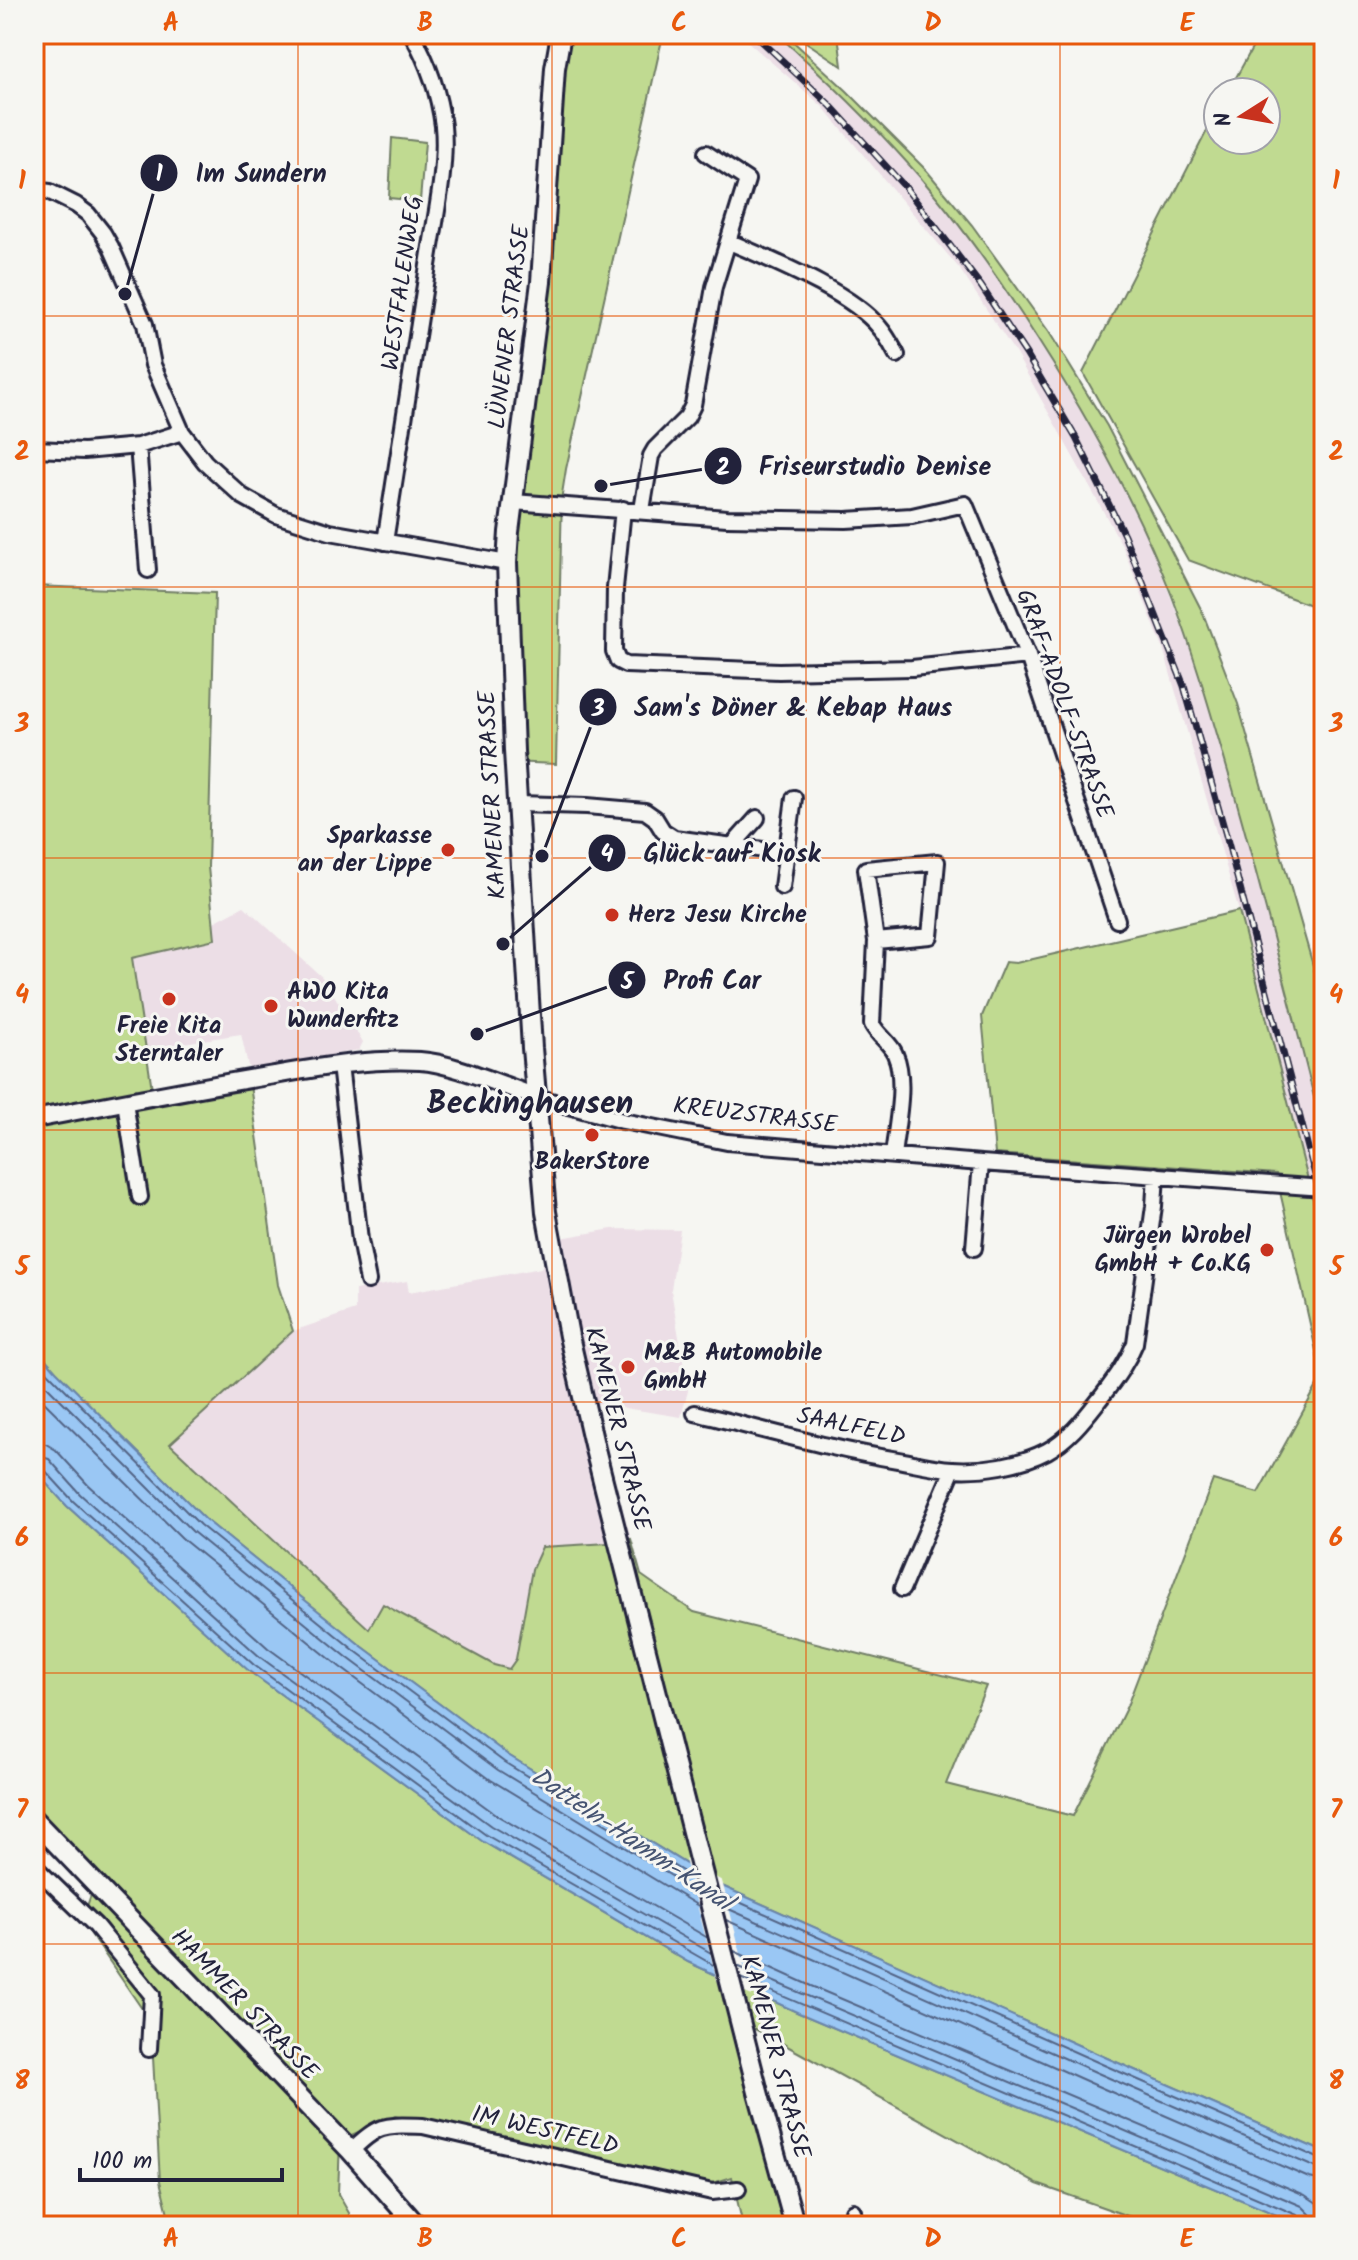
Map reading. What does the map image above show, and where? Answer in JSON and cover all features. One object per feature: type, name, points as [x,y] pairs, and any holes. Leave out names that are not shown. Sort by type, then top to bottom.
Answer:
[{"type":"main road","name":"LÜNENER STRASSE","points":[[508,625],[507,563],[541,282],[555,68],[561,34]]},
{"type":"main road","name":"KAMENER STRASSE","points":[[508,625],[536,1097],[546,1212],[569,1336],[742,2030],[795,2226]]},
{"type":"main road","name":"HAMMER STRASSE","points":[[34,1820],[351,2151],[417,2226]]},
{"type":"street","name":"WESTFALENWEG","points":[[385,542],[421,324],[442,160],[443,128],[436,88],[412,34]]},
{"type":"street","points":[[513,502],[642,510],[651,456],[687,417],[693,405],[714,287],[747,180],[706,153]]},
{"type":"street","points":[[34,190],[50,192],[76,205],[103,233],[145,324],[153,365],[182,432],[205,462],[242,496],[260,507],[305,525],[507,563]]},
{"type":"street","points":[[730,242],[798,272],[855,306],[880,328],[897,355]]},
{"type":"street","points":[[34,449],[84,451],[138,446],[182,432]]},
{"type":"street","points":[[138,446],[148,570]]},
{"type":"street","name":"GRAF-ADOLF-STRASSE","points":[[642,510],[727,518],[846,520],[912,516],[965,504],[1028,656],[1117,920]]},
{"type":"street","points":[[623,509],[615,588],[614,651],[618,661],[626,665],[779,671],[912,668],[1028,656]]},
{"type":"street","points":[[782,887],[794,798]]},
{"type":"street","points":[[518,804],[645,811],[674,838],[786,853]]},
{"type":"street","points":[[732,846],[757,818]]},
{"type":"street","points":[[876,941],[930,936],[937,862],[866,869],[876,941],[872,1024],[896,1056],[900,1082],[893,1156]]},
{"type":"street","name":"KREUZSTRASSE","points":[[34,1119],[245,1079],[340,1065],[420,1061],[442,1064],[536,1097],[636,1124],[727,1142],[1324,1188]]},
{"type":"street","points":[[340,1065],[360,1240],[368,1281]]},
{"type":"street","points":[[125,1102],[140,1197]]},
{"type":"street","points":[[974,1248],[981,1163]]},
{"type":"street","name":"SAALFELD","points":[[695,1413],[820,1446],[953,1469],[1011,1463],[1049,1450],[1087,1416],[1127,1364],[1138,1330],[1156,1175]]},
{"type":"street","points":[[902,1589],[953,1469]]},
{"type":"street","points":[[34,1866],[96,1926],[152,1995],[149,2049]]},
{"type":"street","name":"IM WESTFELD","points":[[351,2151],[368,2134],[389,2125],[423,2126],[712,2192],[738,2189]]},
{"type":"shaded area","points":[[739,34],[777,34],[839,90],[913,168],[956,221],[1011,298],[1076,399],[1115,471],[1151,546],[1199,670],[1257,873],[1324,1136],[1324,1242],[1239,911],[1163,648],[1122,545],[1016,354],[959,268],[822,106]]},
{"type":"shaded area","name":"AWO Kita Wunderfitz","points":[[244,906],[324,979],[363,1042],[359,1050],[249,1070],[241,1034],[146,1049],[131,957],[215,940],[214,922]]},
{"type":"shaded area","points":[[612,1229],[680,1230],[671,1290],[688,1391],[681,1417],[593,1403],[631,1539],[609,1543],[532,1569],[516,1659],[509,1669],[494,1665],[383,1604],[369,1629],[170,1444],[293,1331],[355,1310],[355,1290],[407,1281],[409,1292],[541,1268],[555,1239]]},
{"type":"green space","points":[[557,34],[663,35],[562,494],[556,764],[509,762],[507,539]]},
{"type":"green space","points":[[777,34],[785,34],[846,90],[927,171],[972,225],[1049,332],[1107,426],[1202,611],[1238,704],[1324,1004],[1324,1136],[1257,875],[1204,692],[1172,596],[1128,497],[1057,371],[962,229],[879,132]]},
{"type":"green space","points":[[794,34],[838,34],[842,66]]},
{"type":"green space","points":[[1260,34],[1324,34],[1324,610],[1188,560],[1083,373],[1202,140],[1202,156],[1282,156],[1282,76],[1237,76]]},
{"type":"green space","points":[[392,138],[425,142],[420,201],[389,198]]},
{"type":"green space","points":[[34,586],[215,593],[208,867],[215,939],[132,958],[154,1102],[250,1085],[278,1285],[293,1331],[170,1444],[369,1629],[383,1604],[494,1665],[509,1669],[516,1659],[532,1569],[542,1547],[631,1539],[641,1575],[694,1612],[986,1686],[946,1784],[1073,1816],[1127,1706],[1213,1480],[1258,1493],[1322,1377],[1276,1174],[995,1154],[982,1016],[1005,962],[1016,963],[1239,911],[1324,1242],[1324,2152],[722,1886],[508,1755],[359,1644],[205,1519],[34,1346]]},
{"type":"green space","points":[[34,1470],[67,1506],[249,1671],[482,1841],[688,1962],[799,2013],[1303,2226],[1141,2226],[1142,2221],[1037,2184],[732,2018],[789,2226],[743,2226],[732,2177],[700,2187],[395,2116],[340,2140],[338,2194],[349,2213],[351,2226],[171,2226],[160,2181],[151,2022],[82,1921],[98,1874],[34,1807]]},
{"type":"water","name":"Datteln-Hamm-Kanal","points":[[34,1346],[205,1519],[359,1644],[508,1755],[722,1886],[1324,2152],[1324,2226],[1303,2226],[799,2013],[688,1962],[482,1841],[249,1671],[67,1506],[34,1470]]},
{"type":"pier","points":[[685,1859],[722,1881],[752,1996],[717,1981]]},
{"type":"railway","points":[[754,34],[830,105],[905,187],[981,286],[1076,438],[1124,535],[1184,686],[1324,1209]]},
{"type":"place","name":"Im Sundern","points":[[125,294]]},
{"type":"place","name":"Friseurstudio Denise","points":[[601,486]]},
{"type":"place","name":"Sparkasse an der Lippe","points":[[448,850]]},
{"type":"place","name":"Sam's Döner & Kebap Haus","points":[[542,856]]},
{"type":"place","name":"Herz Jesu Kirche","points":[[612,915]]},
{"type":"place","name":"Glück auf Kiosk","points":[[503,944]]},
{"type":"place","name":"Freie Kita Sterntaler","points":[[169,999]]},
{"type":"place","name":"AWO Kita Wunderfitz","points":[[271,1006]]},
{"type":"place","name":"Profi Car","points":[[477,1034]]},
{"type":"place","name":"BakerStore","points":[[592,1135]]},
{"type":"place","name":"Jürgen Wrobel GmbH + Co.KG","points":[[1267,1250]]},
{"type":"place","name":"M&B Automobile GmbH","points":[[628,1367]]},
{"type":"district","name":"Beckinghausen","points":[[530,1104]]}]
